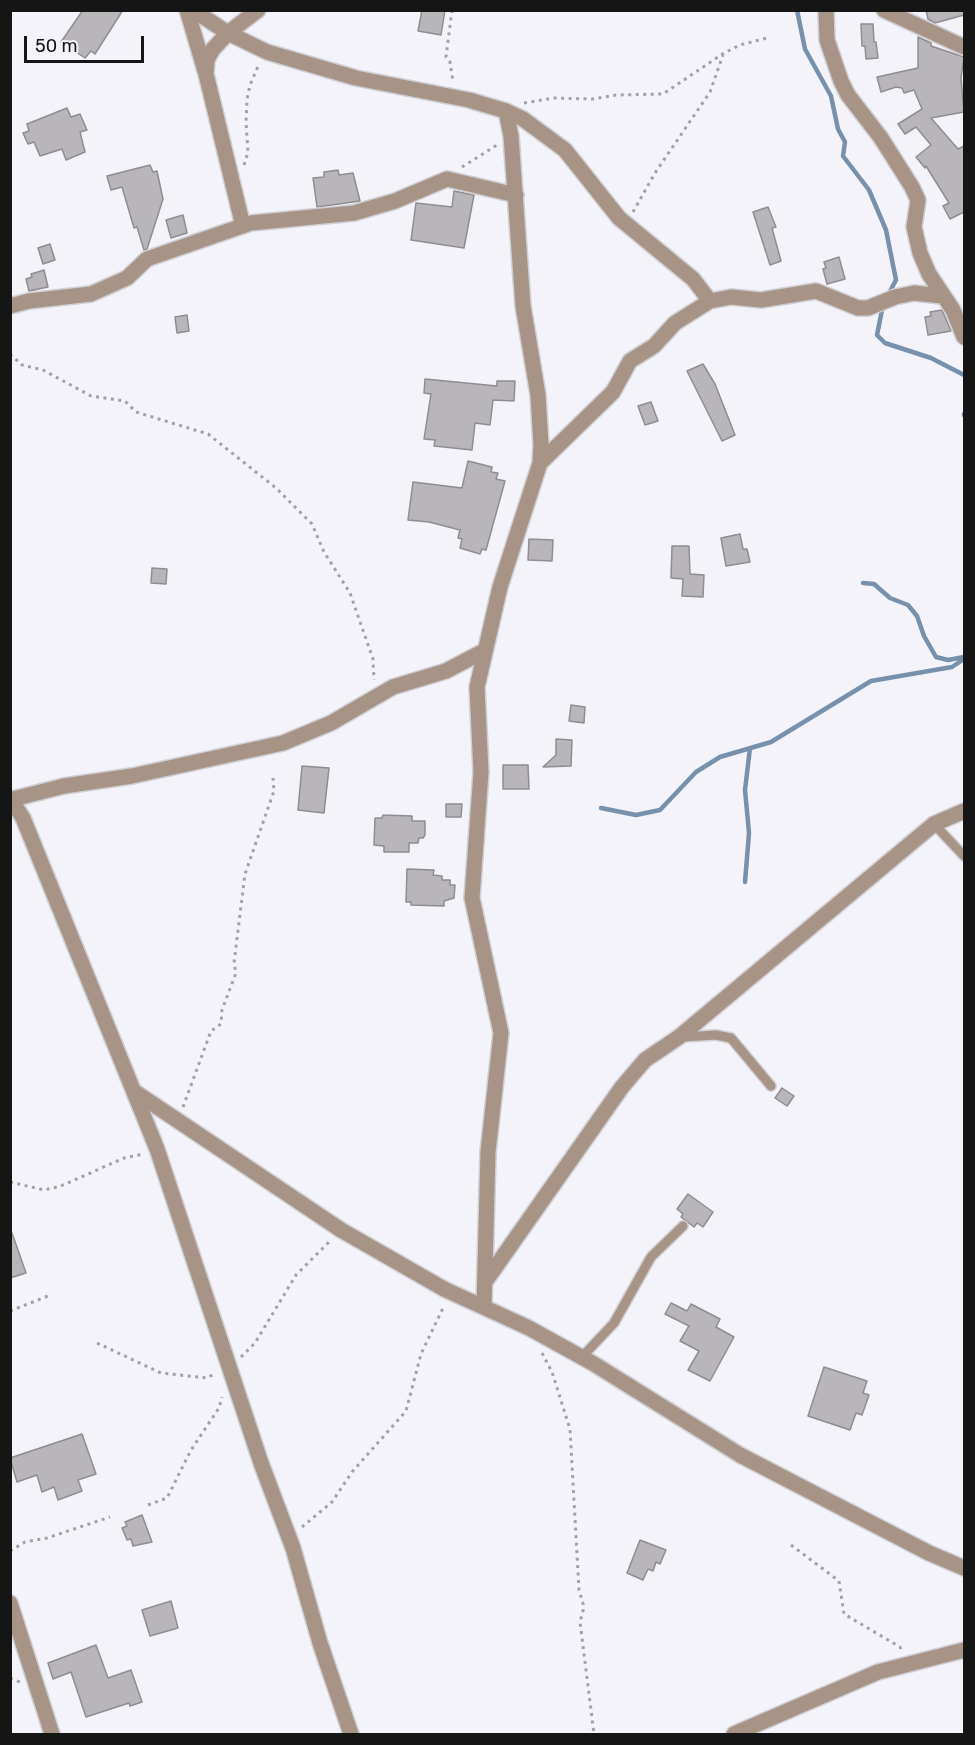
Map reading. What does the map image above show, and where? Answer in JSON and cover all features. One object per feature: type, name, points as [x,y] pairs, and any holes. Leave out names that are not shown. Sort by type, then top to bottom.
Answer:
[{"type":"street","points":[[187,10],[206,74],[243,226]]},
{"type":"street","points":[[193,10],[228,33],[267,52],[356,78],[456,98],[506,111],[541,131],[565,150],[590,185],[626,225],[693,279],[710,301]]},
{"type":"street","points":[[206,74],[207,60],[213,49],[228,33],[258,10]]},
{"type":"street","points":[[826,10],[827,40],[848,95],[881,138],[918,200],[915,237],[929,274],[953,310],[964,337]]},
{"type":"street","points":[[884,10],[964,47]]},
{"type":"street","points":[[484,1307],[488,1152],[501,1033],[472,898],[481,772],[477,687],[500,587],[540,463],[539,403],[523,306],[511,136],[506,111]]},
{"type":"street","points":[[10,306],[28,301],[91,294],[127,278],[147,259],[243,226],[272,219],[354,213],[395,201],[447,179],[516,195]]},
{"type":"street","points":[[540,463],[613,392],[630,361],[654,346],[675,323],[710,301],[731,297],[761,300],[816,291],[858,308],[868,309],[895,297],[914,293],[942,296]]},
{"type":"street","points":[[351,1734],[320,1644],[293,1548],[261,1463],[157,1149],[23,818],[12,799],[64,786],[132,776],[283,743],[331,723],[393,687],[446,671],[484,651]]},
{"type":"street","points":[[485,1282],[621,1087],[645,1060],[679,1037],[934,824],[964,811]]},
{"type":"street","points":[[135,1092],[341,1230],[444,1289],[529,1328],[740,1455],[929,1554],[964,1568]]},
{"type":"street","points":[[10,1603],[52,1734]]},
{"type":"street","points":[[734,1734],[878,1672],[964,1650]]},
{"type":"lane","points":[[934,824],[964,856]]},
{"type":"lane","points":[[679,1037],[716,1035],[731,1038],[771,1086]]},
{"type":"lane","points":[[582,1358],[614,1323],[651,1257],[682,1227]]},
{"type":"path","points":[[452,10],[446,57],[452,69],[456,98]]},
{"type":"path","points":[[506,111],[529,101],[553,98],[592,99],[663,94],[724,53],[740,45],[767,38]]},
{"type":"path","points":[[247,157],[246,123],[250,85],[267,52]]},
{"type":"path","points":[[626,225],[655,173],[710,92],[724,53]]},
{"type":"path","points":[[447,179],[511,136]]},
{"type":"path","points":[[10,354],[22,365],[43,369],[91,396],[124,401],[136,412],[208,434],[276,488],[312,524],[324,552],[350,593],[373,659],[376,697]]},
{"type":"path","points":[[176,1118],[185,1104],[211,1031],[221,1024],[222,1010],[236,973],[234,963],[245,874],[274,791],[273,778]]},
{"type":"path","points":[[10,1182],[44,1190],[61,1186],[124,1158],[135,1157],[157,1149]]},
{"type":"path","points":[[97,1343],[161,1373],[207,1378],[230,1365],[255,1343],[296,1275],[341,1230]]},
{"type":"path","points":[[293,1548],[298,1531],[332,1502],[352,1472],[406,1411],[421,1354],[446,1300],[444,1289]]},
{"type":"path","points":[[10,1311],[48,1296]]},
{"type":"path","points":[[529,1328],[552,1372],[570,1429],[579,1590],[584,1607],[580,1622],[594,1734]]},
{"type":"path","points":[[148,1505],[167,1498],[191,1450],[219,1408],[230,1365]]},
{"type":"path","points":[[10,1551],[25,1542],[47,1538],[110,1517]]},
{"type":"path","points":[[791,1545],[839,1581],[844,1614],[900,1647],[909,1664]]},
{"type":"building","points":[[83,10],[123,10],[95,54],[91,51],[85,58],[61,42]]},
{"type":"building","points":[[422,10],[445,10],[441,35],[418,31]]},
{"type":"building","points":[[926,10],[964,10],[964,15],[935,23],[928,19]]},
{"type":"building","points":[[861,24],[873,24],[878,58],[866,59],[865,46],[862,46]]},
{"type":"building","points":[[918,37],[931,43],[931,46],[964,57],[961,78],[964,112],[931,118],[958,149],[964,146],[964,212],[950,219],[943,206],[949,203],[926,166],[925,168],[916,157],[931,145],[916,127],[905,134],[898,124],[922,109],[914,90],[904,93],[902,88],[896,87],[881,92],[877,77],[918,68]]},
{"type":"building","points":[[67,108],[71,117],[80,114],[87,130],[80,132],[85,152],[66,160],[62,149],[40,156],[34,142],[28,144],[23,133],[29,131],[27,124]]},
{"type":"building","points":[[150,165],[153,172],[157,171],[163,199],[147,249],[144,250],[137,227],[134,228],[122,187],[111,190],[107,176]]},
{"type":"building","points":[[338,170],[339,175],[353,173],[360,201],[317,207],[313,178],[324,177],[324,172]]},
{"type":"building","points":[[454,191],[474,195],[464,248],[411,240],[416,203],[452,207]]},
{"type":"building","points":[[768,207],[776,227],[772,228],[781,261],[770,265],[753,212]]},
{"type":"building","points":[[183,215],[187,233],[171,238],[166,220]]},
{"type":"building","points":[[50,244],[55,260],[43,264],[38,248]]},
{"type":"building","points":[[839,257],[845,279],[827,284],[823,269],[826,268],[824,262]]},
{"type":"building","points":[[44,270],[48,287],[29,291],[26,279],[32,277],[31,274]]},
{"type":"building","points":[[942,310],[951,331],[928,335],[925,317],[931,316],[930,312]]},
{"type":"building","points":[[187,315],[189,331],[177,333],[175,317]]},
{"type":"building","points":[[703,364],[715,384],[735,435],[722,441],[687,371]]},
{"type":"building","points":[[425,379],[497,386],[497,381],[515,381],[514,401],[493,400],[490,425],[475,423],[472,450],[434,446],[435,440],[424,439],[431,394],[424,393]]},
{"type":"building","points":[[651,402],[658,421],[645,425],[638,406]]},
{"type":"building","points":[[468,461],[492,467],[491,472],[498,473],[496,479],[505,481],[486,550],[482,549],[480,554],[460,548],[462,539],[458,538],[460,530],[429,522],[408,520],[413,482],[462,488]]},
{"type":"building","points":[[740,534],[743,549],[747,549],[750,562],[726,566],[721,538]]},
{"type":"building","points":[[529,539],[553,540],[552,561],[528,560]]},
{"type":"building","points":[[672,546],[689,546],[690,574],[704,575],[703,597],[682,596],[683,579],[671,578]]},
{"type":"building","points":[[152,568],[167,569],[166,584],[151,583]]},
{"type":"building","points":[[571,705],[585,707],[584,723],[569,721]]},
{"type":"building","points":[[556,739],[572,740],[571,766],[543,767],[556,755]]},
{"type":"building","points":[[503,765],[528,765],[529,789],[503,789]]},
{"type":"building","points":[[302,766],[329,768],[324,813],[298,810]]},
{"type":"building","points":[[446,804],[462,804],[461,817],[446,817]]},
{"type":"building","points":[[383,815],[412,816],[412,821],[425,821],[425,835],[419,838],[418,843],[409,843],[409,852],[384,852],[384,846],[374,845],[375,818],[382,818]]},
{"type":"building","points":[[407,869],[434,870],[433,875],[442,876],[442,880],[450,880],[450,885],[455,885],[454,898],[444,901],[444,906],[411,905],[411,902],[406,902]]},
{"type":"building","points":[[782,1088],[794,1096],[787,1106],[775,1098]]},
{"type":"building","points":[[688,1194],[713,1212],[703,1227],[697,1223],[694,1227],[681,1217],[683,1214],[677,1209]]},
{"type":"building","points":[[12,1233],[26,1273],[10,1278],[10,1234]]},
{"type":"building","points":[[671,1303],[687,1311],[691,1304],[720,1319],[716,1327],[734,1337],[710,1381],[688,1370],[699,1351],[680,1341],[689,1326],[665,1314]]},
{"type":"building","points":[[824,1367],[867,1381],[863,1393],[869,1395],[862,1415],[856,1413],[850,1430],[808,1416]]},
{"type":"building","points":[[82,1434],[96,1474],[78,1480],[82,1491],[58,1500],[54,1487],[42,1492],[37,1475],[17,1482],[10,1458]]},
{"type":"building","points":[[142,1515],[152,1542],[133,1546],[131,1539],[127,1540],[122,1528],[127,1526],[125,1522]]},
{"type":"building","points":[[640,1540],[666,1550],[660,1564],[656,1562],[653,1571],[648,1569],[643,1580],[627,1573]]},
{"type":"building","points":[[171,1601],[178,1628],[150,1636],[142,1610]]},
{"type":"building","points":[[96,1645],[108,1678],[131,1670],[142,1702],[130,1706],[129,1703],[86,1717],[71,1672],[53,1679],[48,1663]]},
{"type":"waterway","points":[[797,10],[805,49],[831,96],[838,129],[845,142],[843,156],[869,190],[886,230],[896,280],[888,295]]},
{"type":"waterway","points":[[883,305],[877,335],[885,343],[931,358],[964,375]]},
{"type":"waterway","points":[[863,583],[874,584],[890,598],[908,605],[917,616],[924,636],[936,657],[948,660],[964,657]]},
{"type":"waterway","points":[[601,808],[636,815],[660,810],[696,772],[720,757],[771,742],[871,681],[952,667],[964,659]]},
{"type":"waterway","points":[[745,882],[749,833],[745,790],[750,748]]}]
